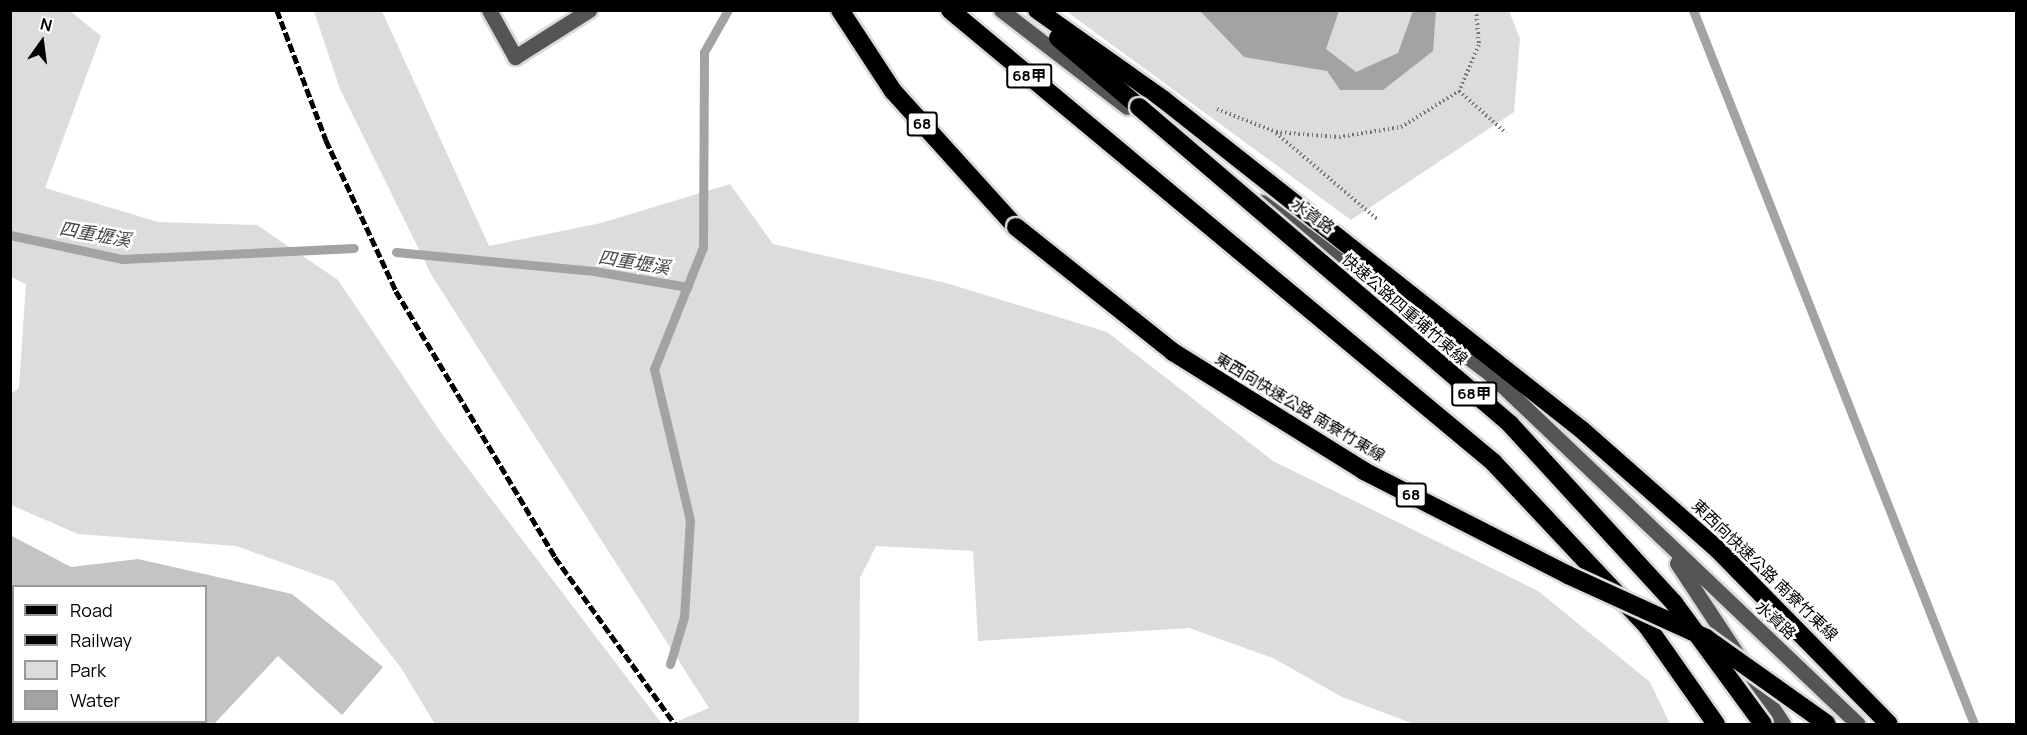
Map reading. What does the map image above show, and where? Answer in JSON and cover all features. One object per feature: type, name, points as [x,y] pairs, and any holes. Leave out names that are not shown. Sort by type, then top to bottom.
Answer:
[{"type":"highway","name":"東西向快速公路 南寮竹東線","points":[[840,10],[892,91],[1016,227],[1173,351],[1364,471],[1568,575],[1706,638],[1827,724]]},
{"type":"highway","name":"68甲","points":[[950,10],[1493,462],[1647,626],[1716,724]]},
{"type":"highway","name":"快速公路四重埔竹東線","points":[[1026,10],[1510,424],[1674,603],[1763,724]]},
{"type":"highway","name":"東西向快速公路 南寮竹東線","points":[[1037,10],[1164,100],[1582,430],[1718,549],[1889,724]]},
{"type":"street","points":[[489,10],[515,57],[589,10]]},
{"type":"street","name":"水資路","points":[[1001,10],[1431,325],[1586,460],[1665,546],[1834,695],[1858,724]]},
{"type":"street","name":"水資路","points":[[1665,546],[1783,724]]},
{"type":"path","points":[[1377,219],[1276,132],[1339,137],[1401,127],[1459,91],[1479,45],[1476,10]]},
{"type":"path","points":[[1459,91],[1506,133]]},
{"type":"green space","points":[[11,10],[70,11],[101,36],[45,188],[158,222],[257,225],[338,280],[442,434],[662,724],[435,724],[401,668],[334,581],[236,546],[78,534],[11,505],[11,394],[19,388],[26,284],[11,277]]},
{"type":"green space","points":[[314,11],[382,11],[489,246],[601,223],[730,184],[773,244],[946,283],[1107,332],[1273,461],[1538,591],[1650,682],[1670,724],[1414,724],[1342,697],[1273,658],[1189,628],[978,641],[973,551],[876,546],[860,578],[859,724],[671,724],[709,708],[432,276],[340,89]]},
{"type":"green space","points":[[1066,11],[1509,11],[1520,39],[1514,112],[1351,220]]},
{"type":"water","points":[[1200,11],[1339,11],[1326,49],[1356,72],[1398,53],[1413,11],[1436,11],[1433,51],[1383,90],[1340,90],[1327,71],[1244,57]]},
{"type":"building","points":[[10,535],[71,567],[138,559],[292,594],[383,667],[342,715],[278,656],[214,724],[206,724],[207,585],[10,586]]},
{"type":"waterway","points":[[670,664],[684,617],[690,520],[654,369],[703,247],[704,52],[728,10]]},
{"type":"waterway","points":[[1693,10],[1974,724]]},
{"type":"waterway","name":"四重壢溪","points":[[10,235],[122,259],[354,248]]},
{"type":"waterway","name":"四重壢溪","points":[[396,252],[594,271],[688,287]]},
{"type":"railway","points":[[277,10],[326,140],[396,291],[555,557],[675,724]]}]
